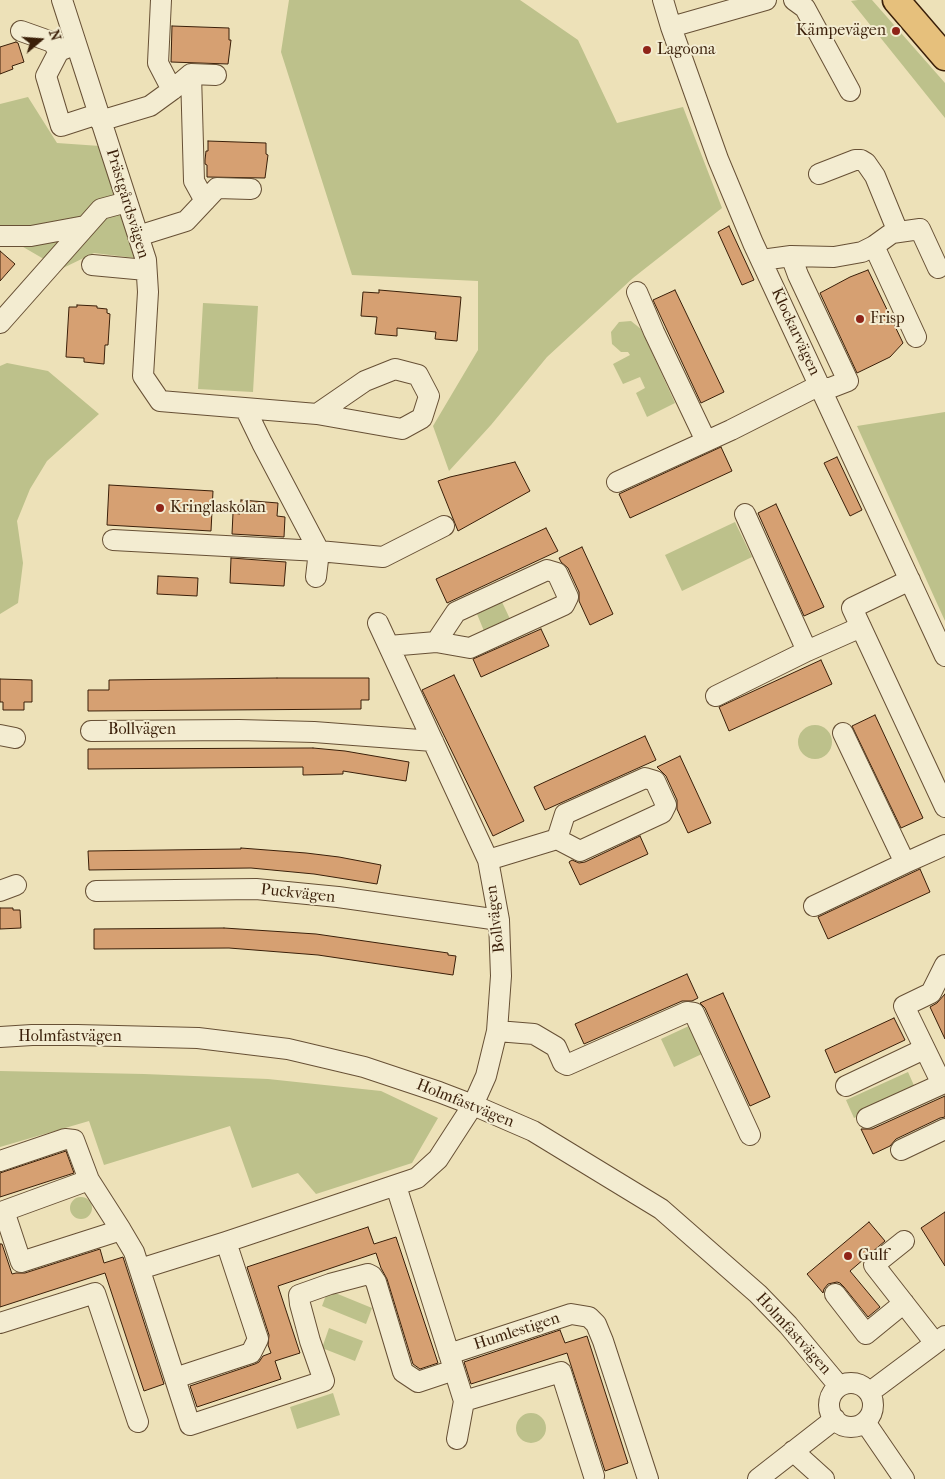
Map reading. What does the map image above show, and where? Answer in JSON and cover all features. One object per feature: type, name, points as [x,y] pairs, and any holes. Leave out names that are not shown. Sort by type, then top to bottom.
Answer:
[{"type":"main road","points":[[900,4],[945,57]]},
{"type":"street","name":"Prästgårdsvägen","points":[[62,0],[67,48],[99,117],[146,260],[148,292],[143,376],[160,401],[317,414],[402,429],[422,418],[429,396],[418,375],[395,368],[365,381],[317,414]]},
{"type":"street","points":[[161,0],[158,63],[172,90]]},
{"type":"street","name":"Klockarvägen","points":[[663,0],[718,159],[762,262],[945,656]]},
{"type":"street","points":[[671,27],[766,0]]},
{"type":"street","points":[[794,0],[805,8],[850,91]]},
{"type":"street","points":[[21,30],[67,48],[46,76],[61,126],[150,106],[191,74],[216,75]]},
{"type":"street","points":[[191,74],[194,181],[205,201]]},
{"type":"street","points":[[819,174],[855,160],[861,160],[866,163],[875,176],[898,232]]},
{"type":"street","points":[[138,236],[186,222],[217,188],[251,189]]},
{"type":"street","points":[[0,322],[100,209],[127,202]]},
{"type":"street","points":[[0,236],[31,236],[86,226]]},
{"type":"street","points":[[762,262],[769,259],[791,256],[834,257],[862,252],[874,246],[892,232],[920,229],[938,268]]},
{"type":"street","points":[[874,246],[916,337]]},
{"type":"street","points":[[617,482],[746,423],[814,388],[830,388],[848,381],[791,256]]},
{"type":"street","points":[[92,265],[146,270]]},
{"type":"street","points":[[637,292],[706,442]]},
{"type":"street","points":[[245,408],[319,551],[316,577]]},
{"type":"street","points":[[745,514],[808,651]]},
{"type":"street","points":[[113,540],[319,551],[383,557],[444,526]]},
{"type":"street","points":[[389,646],[436,642],[470,648],[564,605],[568,597],[557,573],[547,570],[456,612],[436,642]]},
{"type":"street","points":[[910,580],[852,608],[945,808]]},
{"type":"street","name":"Bollvägen","points":[[378,623],[488,860],[499,920],[501,976],[497,1031],[486,1076],[473,1105]]},
{"type":"street","points":[[716,696],[860,627]]},
{"type":"street","name":"Bollvägen","points":[[91,730],[314,732],[433,742]]},
{"type":"street","points":[[843,733],[905,863]]},
{"type":"street","points":[[488,860],[557,839],[580,851],[662,813],[666,805],[655,781],[645,778],[565,814],[557,839]]},
{"type":"street","points":[[814,906],[945,845]]},
{"type":"street","name":"Puckvägen","points":[[96,891],[256,889],[338,897],[499,920]]},
{"type":"street","points":[[866,1118],[942,1084],[904,1006],[931,993],[945,966]]},
{"type":"street","points":[[497,1031],[534,1034],[556,1047],[563,1063],[567,1065],[687,1012],[694,1013],[750,1135]]},
{"type":"street","name":"Holmfastvägen","points":[[0,1038],[32,1035],[198,1038],[288,1049],[364,1067],[473,1105],[533,1131],[661,1209],[758,1294],[788,1325],[839,1386]]},
{"type":"street","points":[[846,1086],[924,1048]]},
{"type":"street","points":[[140,1270],[417,1178],[438,1159],[473,1105]]},
{"type":"street","points":[[901,1150],[945,1129]]},
{"type":"street","points":[[0,1161],[65,1139],[74,1140],[89,1180],[134,1252],[175,1378],[251,1353],[258,1339],[226,1242]]},
{"type":"street","points":[[89,1180],[4,1211],[21,1262],[121,1230]]},
{"type":"street","points":[[396,1186],[464,1401],[458,1439]]},
{"type":"street","points":[[758,1479],[835,1419],[842,1425],[850,1427],[865,1422],[873,1408],[870,1392],[940,1339],[904,1303],[874,1265],[904,1241]]},
{"type":"street","name":"Humlestigen","points":[[175,1378],[190,1425],[324,1380],[310,1341],[299,1295],[368,1274],[376,1282],[403,1372],[418,1382],[451,1362],[572,1314],[589,1317],[596,1324],[603,1341],[648,1479]]},
{"type":"street","points":[[0,1323],[95,1293],[138,1422]]},
{"type":"street","points":[[835,1294],[866,1334],[904,1303]]},
{"type":"street","points":[[464,1401],[561,1372],[594,1476]]},
{"type":"street","name":"Holmfastvägen","points":[[835,1419],[830,1410],[830,1402],[833,1393],[839,1386],[855,1383],[863,1386],[870,1392]]},
{"type":"street","points":[[865,1422],[904,1479]]},
{"type":"street","points":[[793,1451],[824,1479]]},
{"type":"green space","points":[[289,0],[520,0],[578,40],[617,123],[683,107],[722,208],[633,278],[547,357],[491,425],[449,471],[433,426],[478,350],[478,281],[352,275],[281,52]]},
{"type":"green space","points":[[872,0],[945,83],[945,118],[851,1]]},
{"type":"green space","points":[[28,97],[57,143],[100,146],[135,258],[94,253],[61,269],[18,244],[0,231],[0,104]]},
{"type":"green space","points":[[203,303],[258,306],[253,392],[198,389]]},
{"type":"green space","points":[[631,321],[641,329],[675,403],[647,417],[636,393],[645,388],[640,377],[623,384],[613,364],[630,355],[628,352],[621,352],[612,344],[611,332],[619,322]]},
{"type":"green space","points":[[7,363],[48,371],[99,414],[47,461],[30,489],[17,521],[23,563],[18,603],[0,614],[0,366]]},
{"type":"green space","points":[[945,412],[945,621],[857,426]]},
{"type":"green space","points":[[735,522],[752,557],[682,591],[665,555]]},
{"type":"green space","points":[[502,602],[510,619],[484,631],[477,614]]},
{"type":"green space","points":[[815,725],[827,730],[832,742],[827,754],[815,759],[803,754],[798,742],[803,730]]},
{"type":"green space","points":[[691,1025],[704,1053],[674,1067],[661,1039]]},
{"type":"green space","points":[[0,1071],[268,1079],[381,1091],[438,1118],[412,1163],[316,1194],[298,1173],[252,1188],[230,1126],[104,1165],[89,1121],[0,1147]]},
{"type":"green space","points":[[908,1072],[916,1090],[854,1118],[846,1100]]},
{"type":"green space","points":[[81,1197],[89,1200],[92,1208],[89,1216],[81,1219],[73,1216],[70,1208],[73,1200]]},
{"type":"green space","points":[[328,1290],[372,1308],[366,1324],[322,1306]]},
{"type":"green space","points":[[329,1328],[363,1341],[355,1361],[322,1348]]},
{"type":"green space","points":[[333,1393],[340,1415],[297,1429],[290,1407]]},
{"type":"green space","points":[[531,1413],[541,1418],[546,1428],[541,1438],[531,1443],[521,1438],[516,1428],[521,1418]]},
{"type":"building","points":[[172,26],[229,28],[229,40],[231,40],[228,64],[171,62]]},
{"type":"building","points":[[16,42],[24,62],[12,66],[13,69],[0,74],[0,47]]},
{"type":"building","points":[[208,141],[266,143],[266,154],[268,155],[265,178],[207,177],[205,160],[206,151],[208,151]]},
{"type":"building","points":[[729,226],[754,280],[742,285],[718,232]]},
{"type":"building","points":[[0,251],[15,264],[0,281]]},
{"type":"building","name":"Frisp","points":[[868,270],[903,343],[890,357],[857,373],[820,293]]},
{"type":"building","points":[[379,290],[461,297],[457,341],[435,339],[436,332],[397,328],[397,336],[375,334],[377,317],[361,316],[363,292],[379,293]]},
{"type":"building","points":[[675,290],[724,392],[701,403],[653,300]]},
{"type":"building","points":[[77,305],[97,306],[97,308],[107,309],[107,313],[110,314],[108,345],[105,345],[104,364],[84,362],[84,358],[66,357],[69,307],[77,307]]},
{"type":"building","points":[[721,447],[732,471],[630,518],[619,494]]},
{"type":"building","points":[[837,457],[862,510],[850,516],[824,463]]},
{"type":"building","points":[[515,462],[530,491],[458,531],[438,481]]},
{"type":"building","name":"Kringlaskolan","points":[[109,485],[213,491],[211,531],[107,525]]},
{"type":"building","points":[[241,500],[278,503],[277,516],[285,517],[284,537],[232,534],[233,513],[240,514]]},
{"type":"building","points":[[776,504],[824,607],[804,616],[758,513]]},
{"type":"building","points":[[546,528],[558,551],[447,603],[436,579]]},
{"type":"building","points":[[582,547],[613,614],[590,625],[579,601],[579,592],[568,568],[559,558]]},
{"type":"building","points":[[231,558],[286,562],[284,586],[230,583]]},
{"type":"building","points":[[158,576],[198,578],[197,596],[157,594]]},
{"type":"building","points":[[541,629],[549,646],[481,677],[473,659]]},
{"type":"building","points":[[821,660],[832,684],[729,731],[719,707]]},
{"type":"building","points":[[454,675],[524,821],[493,836],[422,690]]},
{"type":"building","points":[[369,678],[369,700],[361,700],[361,709],[88,711],[88,690],[109,690],[109,680]]},
{"type":"building","points":[[0,679],[32,680],[32,702],[24,702],[24,710],[3,710],[3,702],[0,702]]},
{"type":"building","points":[[875,715],[923,818],[901,828],[852,726]]},
{"type":"building","points":[[645,736],[656,760],[545,810],[534,787]]},
{"type":"building","points":[[313,748],[345,751],[409,762],[406,781],[343,771],[343,774],[303,775],[303,767],[88,769],[88,749]]},
{"type":"building","points":[[680,756],[711,823],[688,833],[677,809],[677,800],[666,776],[657,767]]},
{"type":"building","points":[[640,836],[648,854],[580,885],[569,862],[572,860],[579,863],[585,862]]},
{"type":"building","points":[[241,848],[339,857],[381,865],[377,884],[314,874],[251,868],[89,870],[88,851]]},
{"type":"building","points":[[920,869],[930,892],[828,939],[818,917]]},
{"type":"building","points":[[0,908],[20,910],[21,928],[0,929]]},
{"type":"building","points":[[224,928],[316,934],[448,953],[448,955],[456,956],[453,975],[318,955],[229,948],[94,949],[94,929]]},
{"type":"building","points":[[687,974],[698,998],[692,1001],[682,1001],[584,1044],[575,1024]]},
{"type":"building","points":[[723,993],[770,1097],[750,1106],[705,1008],[700,1003]]},
{"type":"building","points":[[945,994],[945,1039],[930,1007],[937,1003]]},
{"type":"building","points":[[894,1018],[905,1040],[835,1073],[825,1050]]},
{"type":"building","points":[[945,1096],[945,1117],[896,1139],[890,1146],[873,1154],[861,1129],[872,1129]]},
{"type":"building","points":[[66,1151],[74,1173],[0,1197],[0,1173]]},
{"type":"building","points":[[945,1212],[945,1266],[921,1228]]},
{"type":"building","name":"Gulf","points":[[869,1222],[885,1241],[850,1271],[880,1307],[868,1317],[840,1283],[828,1284],[823,1293],[807,1274]]},
{"type":"building","points":[[368,1227],[374,1244],[396,1237],[438,1363],[420,1369],[413,1364],[387,1279],[376,1253],[278,1286],[300,1353],[275,1361],[281,1379],[197,1407],[190,1386],[255,1364],[263,1356],[271,1353],[268,1345],[269,1335],[247,1267]]},
{"type":"building","points":[[0,1244],[2,1244],[12,1274],[25,1273],[100,1249],[104,1263],[123,1257],[164,1384],[144,1391],[105,1273],[0,1307]]},
{"type":"building","points":[[560,1330],[565,1343],[587,1336],[628,1463],[605,1471],[567,1353],[471,1384],[464,1362]]},
{"type":"place","name":"Kämpevägen","points":[[896,31]]},
{"type":"place","name":"Lagoona","points":[[647,50]]},
{"type":"place","name":"Frisp","points":[[860,319]]},
{"type":"place","name":"Kringlaskolan","points":[[160,508]]},
{"type":"place","name":"Gulf","points":[[848,1256]]}]
